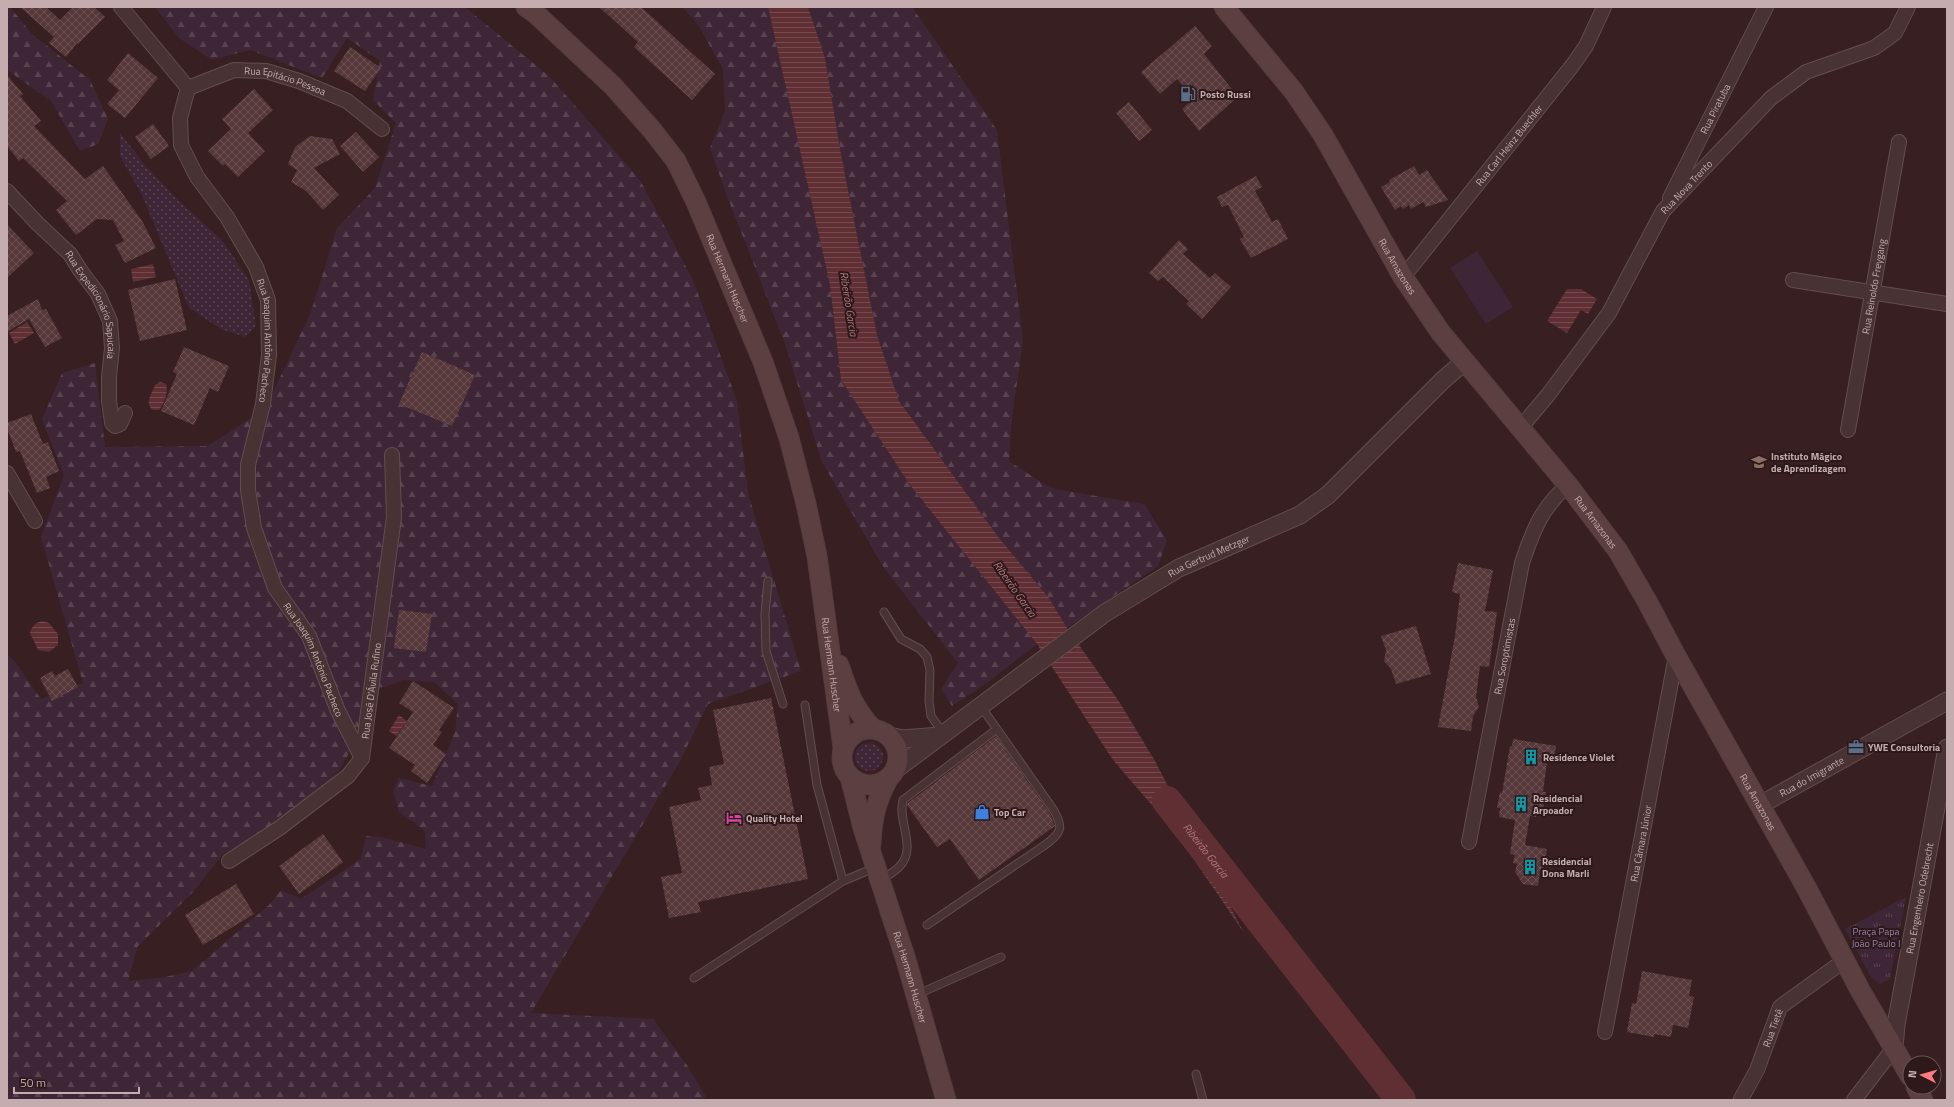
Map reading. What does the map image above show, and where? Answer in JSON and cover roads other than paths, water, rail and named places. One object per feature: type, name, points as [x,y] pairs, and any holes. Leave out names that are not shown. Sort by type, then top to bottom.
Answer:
[{"type":"main road","name":"Rua Hermann Huscher","points":[[526,7],[535,13],[613,86],[652,130],[676,161],[696,202],[763,362],[789,438],[806,504],[825,607],[836,653],[848,691],[858,713],[872,728]]},
{"type":"main road","name":"Rua Amazonas","points":[[1224,7],[1289,86],[1323,135],[1403,277],[1441,333],[1521,427],[1568,485],[1618,551],[1902,1062]]},
{"type":"main road","name":"Rua Hermann Huscher","points":[[825,607],[829,654],[843,747]]},
{"type":"main road","points":[[872,728],[889,736],[896,746],[898,758],[891,774],[873,786],[864,785],[850,777],[844,768],[841,758],[843,747],[854,733],[863,729],[872,728]]},
{"type":"main road","name":"Rua Hermann Huscher","points":[[875,868],[872,827],[877,799],[891,774]]},
{"type":"main road","name":"Rua Hermann Huscher","points":[[850,777],[875,868],[916,995],[946,1100]]},
{"type":"street","points":[[121,7],[188,88]]},
{"type":"street","name":"Rua Carl Heinz Buechler","points":[[1403,277],[1572,66],[1586,46],[1604,7]]},
{"type":"street","name":"Rua Piratuba","points":[[1663,211],[1766,7]]},
{"type":"street","name":"Rua Nova Trento","points":[[1521,427],[1548,395],[1609,312],[1663,211],[1771,98],[1806,72],[1874,48],[1895,33],[1908,7]]},
{"type":"street","name":"Rua Epitácio Pessoa","points":[[188,88],[234,70],[266,71],[299,81],[347,101],[382,128]]},
{"type":"street","name":"Rua Joaquim Antônio Pacheco","points":[[188,88],[180,118],[182,145],[197,177],[227,217],[256,266],[268,300],[268,355],[263,397],[248,465],[248,490],[254,528],[275,588],[308,636],[338,711],[362,758]]},
{"type":"street","name":"Rua Reinoldo Freygang","points":[[1848,430],[1899,142]]},
{"type":"street","name":"Rua Expedicionário Sapucaia","points":[[7,191],[37,223],[70,254],[98,294],[110,321],[112,348],[109,377],[109,401],[112,423],[115,426],[120,424],[125,413]]},
{"type":"street","points":[[1793,280],[1947,304]]},
{"type":"street","name":"Rua Gertrud Metzger","points":[[891,774],[980,705],[1105,613],[1179,568],[1306,511],[1328,496],[1443,380],[1465,362]]},
{"type":"street","name":"Rua José D'Ávila Rufino","points":[[362,758],[394,517],[392,455]]},
{"type":"street","points":[[7,473],[35,521]]},
{"type":"street","name":"Rua Soroptimistas","points":[[1469,842],[1522,562],[1532,533],[1544,510],[1555,496],[1568,485]]},
{"type":"street","name":"Rua Câmara Júnior","points":[[1605,1032],[1676,656]]},
{"type":"street","name":"Rua do Imigrante","points":[[1760,805],[1947,701]]},
{"type":"street","points":[[889,736],[903,739],[942,735]]},
{"type":"street","name":"Rua Engenheiro Odebrecht","points":[[1894,1048],[1896,1024],[1947,748]]},
{"type":"street","points":[[229,862],[278,829],[348,776],[362,758]]},
{"type":"street","name":"Rua Tietê","points":[[1741,1099],[1757,1070],[1780,1007],[1844,960]]},
{"type":"street","points":[[1854,1100],[1894,1048]]},
{"type":"lane","points":[[768,581],[765,614],[766,651],[783,704]]},
{"type":"lane","points":[[884,612],[901,639],[920,649],[927,657],[930,670],[928,701],[931,716],[942,735]]},
{"type":"lane","points":[[805,705],[817,785],[843,881]]},
{"type":"lane","points":[[927,925],[1045,845],[1057,836],[1060,829],[1060,822],[1053,809],[980,705]]},
{"type":"lane","points":[[694,978],[843,881],[875,868],[899,867],[906,858],[908,851],[901,813],[903,800],[997,729]]},
{"type":"lane","points":[[916,995],[1001,957]]},
{"type":"lane","points":[[1196,1074],[1203,1100]]},
{"type":"water","points":[[768,7],[808,7],[825,58],[842,160],[877,335],[899,401],[999,538],[1049,598],[1067,628],[1120,703],[1155,761],[1244,933],[1175,832],[1113,760],[1037,644],[910,485],[841,380],[830,285]]},
{"type":"water","points":[[153,264],[156,277],[133,282],[131,269]]},
{"type":"water","points":[[1567,289],[1581,289],[1597,299],[1588,314],[1581,310],[1567,333],[1547,321]]},
{"type":"water","points":[[27,322],[34,333],[15,344],[9,333]]},
{"type":"water","points":[[160,382],[166,384],[166,394],[163,405],[159,410],[153,410],[149,405],[150,398],[155,385]]},
{"type":"water","points":[[42,621],[49,623],[58,634],[58,645],[49,652],[38,650],[30,633],[34,625]]},
{"type":"water","points":[[399,715],[407,721],[396,736],[389,731]]},
{"type":"waterway","name":"Ribeirão Garcia","points":[[1167,801],[1401,1100]]},
{"type":"place","name":"Posto Russi","points":[[1188,94]]},
{"type":"place","name":"Instituto Mágico de Aprendizagem","points":[[1759,462]]},
{"type":"place","name":"YWE Consultoria","points":[[1856,747]]},
{"type":"place","name":"Residence Violet","points":[[1531,757]]},
{"type":"place","name":"Residencial Arpoador","points":[[1521,804]]},
{"type":"place","name":"Top Car","points":[[982,812]]},
{"type":"place","name":"Quality Hotel","points":[[734,818]]},
{"type":"place","name":"Residencial Dona Marli","points":[[1530,867]]},
{"type":"park label","name":"Praça Papa João Paulo I","points":[[1876,936]]}]
